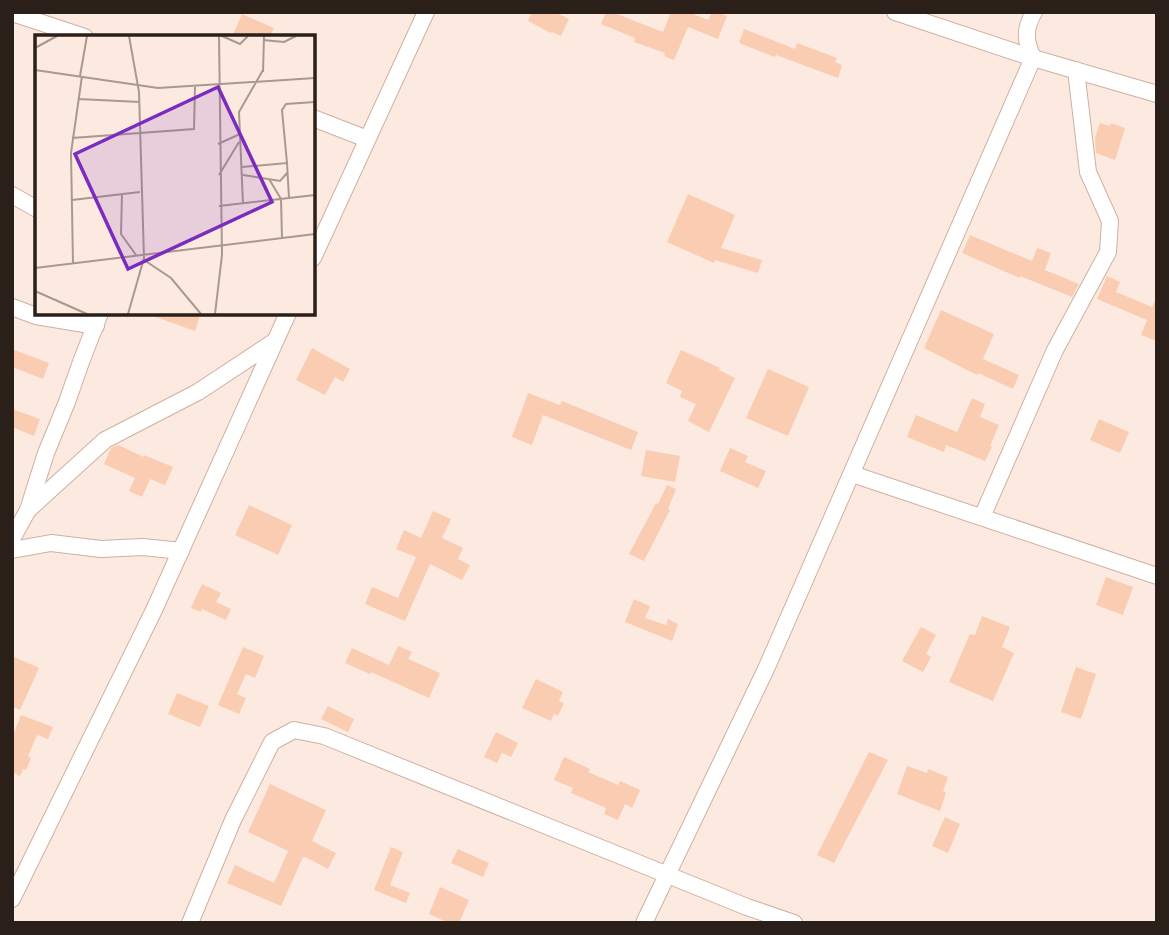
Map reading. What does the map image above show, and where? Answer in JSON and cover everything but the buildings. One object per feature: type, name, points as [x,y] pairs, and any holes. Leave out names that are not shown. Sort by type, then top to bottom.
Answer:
[{"type":"street","points":[[315,254],[426,12]]},
{"type":"street","points":[[895,12],[1032,58],[1157,94]]},
{"type":"street","points":[[645,923],[766,669],[1032,58],[1026,42],[1028,23],[1034,12]]},
{"type":"street","points":[[12,13],[79,35]]},
{"type":"street","points":[[982,517],[1055,351],[1108,252],[1110,221],[1088,172],[1076,70]]},
{"type":"street","points":[[315,119],[367,139]]},
{"type":"street","points":[[12,195],[35,208]]},
{"type":"street","points":[[12,307],[36,316],[98,320],[46,453],[28,510],[12,539]]},
{"type":"street","points":[[12,898],[154,610],[287,315]]},
{"type":"street","points":[[28,510],[105,440],[198,393],[275,341]]},
{"type":"street","points":[[852,474],[1157,576]]},
{"type":"street","points":[[12,550],[51,543],[101,549],[143,547],[181,551]]},
{"type":"street","points":[[190,923],[233,820],[272,742],[294,730],[324,736],[747,907],[794,923]]}]
